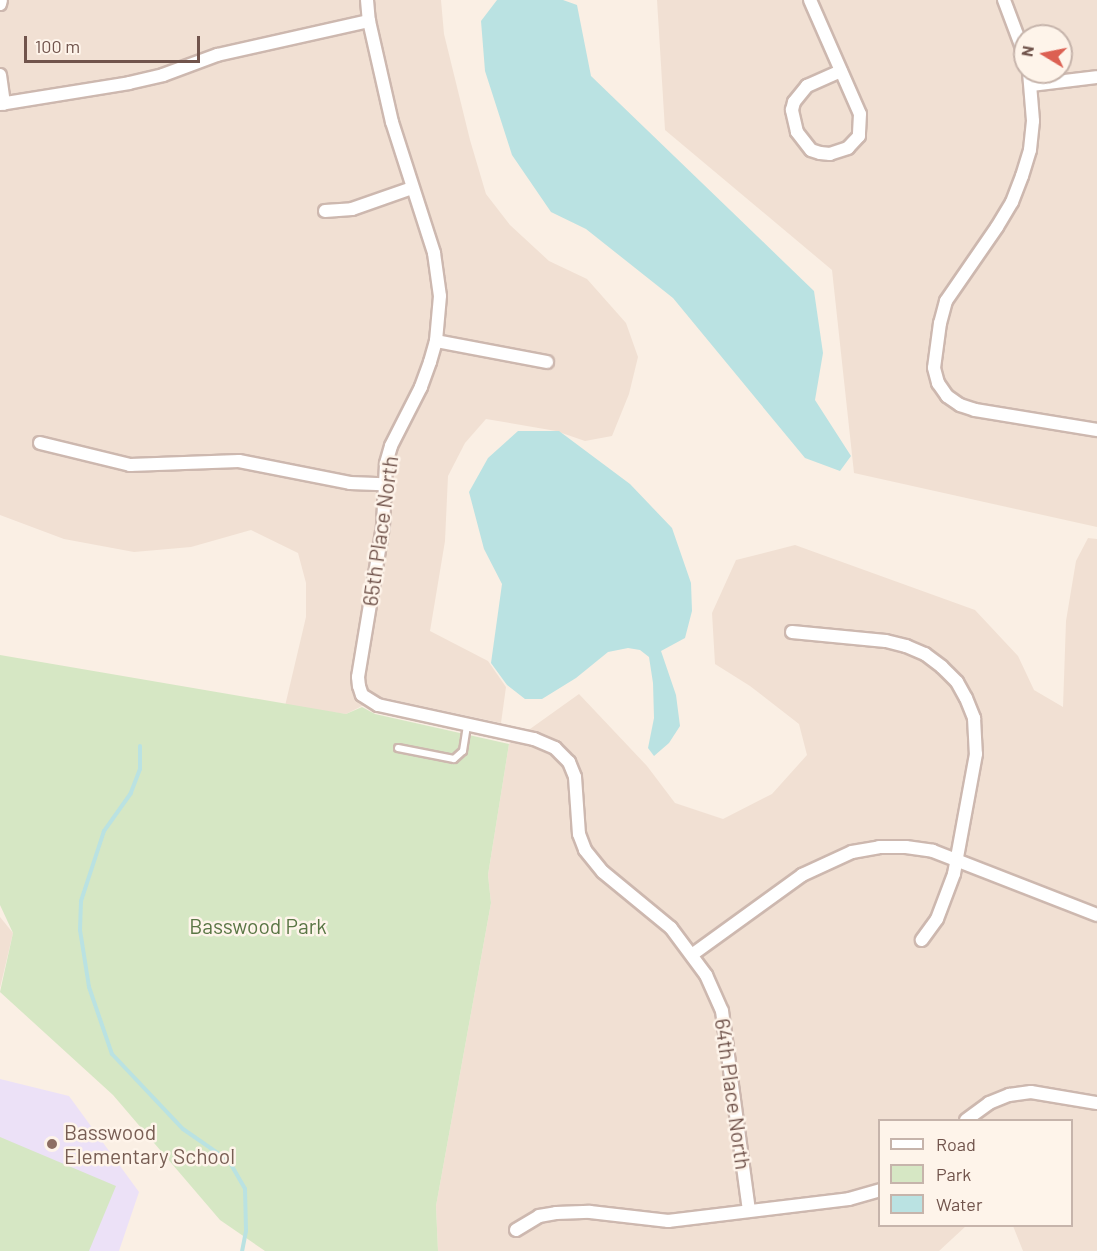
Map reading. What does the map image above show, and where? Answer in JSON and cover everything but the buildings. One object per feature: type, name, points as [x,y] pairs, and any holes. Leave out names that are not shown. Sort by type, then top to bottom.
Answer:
[{"type":"street","name":"65th Place North","points":[[367,0],[369,21],[392,122],[429,234],[440,296],[436,341],[422,387],[391,446],[383,484],[383,526],[358,677],[359,686],[362,695],[378,705],[534,739],[555,748],[569,762],[574,777],[578,817]]},
{"type":"street","points":[[810,0],[860,114],[859,136],[848,148],[840,152],[820,153],[811,150],[797,132],[792,110],[798,94],[807,86],[841,71]]},
{"type":"street","points":[[1004,0],[1013,24]]},
{"type":"street","points":[[0,75],[2,104],[129,83],[163,75],[217,55],[369,21]]},
{"type":"street","points":[[1097,77],[1031,86],[1033,122],[1030,150],[1022,176],[1012,202],[997,227],[946,301],[934,368],[938,383],[947,396],[975,411],[1097,430]]},
{"type":"street","points":[[326,211],[352,209],[412,188]]},
{"type":"street","points":[[436,341],[547,362]]},
{"type":"street","points":[[40,444],[130,465],[239,462],[294,470],[350,483],[383,484]]},
{"type":"street","points":[[792,632],[886,641],[925,654],[957,682],[974,718],[976,754],[957,859],[937,919],[922,940]]},
{"type":"street","name":"64th Place North","points":[[578,817],[579,834],[594,863],[663,921],[693,954],[706,975],[722,1011],[749,1210]]},
{"type":"street","points":[[693,954],[802,875],[852,852],[906,847],[957,859],[1097,915]]},
{"type":"street","points":[[967,1119],[989,1103],[1020,1093],[1050,1094],[1097,1103]]},
{"type":"street","points":[[516,1230],[538,1216],[556,1213],[590,1212],[668,1221],[849,1199],[878,1190]]},
{"type":"lane","points":[[398,748],[454,759],[463,751],[467,725]]},
{"type":"shaded area","points":[[0,0],[441,0],[444,34],[486,194],[510,225],[549,261],[587,279],[626,323],[638,357],[629,394],[612,436],[585,441],[556,431],[486,419],[465,443],[448,476],[445,541],[430,631],[488,661],[506,687],[501,723],[380,697],[346,714],[285,706],[306,617],[306,583],[298,553],[251,530],[191,547],[134,552],[64,539],[0,515]]},
{"type":"shaded area","points":[[657,0],[1097,0],[1097,527],[854,473],[832,270],[665,130]]},
{"type":"shaded area","points":[[1088,538],[1097,539],[1097,1251],[1023,1251],[1013,1227],[1073,1227],[1073,1119],[878,1119],[878,1227],[965,1227],[939,1251],[438,1251],[436,1206],[491,903],[488,875],[509,744],[579,694],[647,766],[675,803],[723,819],[772,794],[807,755],[799,724],[750,686],[715,664],[712,613],[736,560],[795,545],[975,610],[1018,656],[1034,690],[1063,707],[1066,621],[1076,561]]},
{"type":"shaded area","points":[[0,917],[13,933],[0,988]]},
{"type":"shaded area","name":"Basswood Elementary School","points":[[0,1079],[69,1096],[139,1192],[119,1251],[0,1251]]},
{"type":"green space","name":"Basswood Park","points":[[0,655],[346,714],[362,707],[375,714],[509,744],[488,875],[491,903],[436,1206],[438,1251],[265,1251],[220,1220],[113,1095],[0,992],[13,933],[0,905]]},
{"type":"green space","points":[[0,1137],[116,1186],[89,1251],[0,1251]]},
{"type":"water","points":[[497,0],[563,0],[577,5],[591,76],[814,291],[823,353],[815,400],[851,456],[840,471],[805,458],[673,298],[586,229],[551,212],[512,155],[485,71],[481,21]]},
{"type":"water","points":[[518,431],[559,431],[630,484],[672,528],[691,583],[692,611],[685,638],[661,651],[676,695],[680,726],[669,743],[654,756],[648,748],[654,718],[653,683],[649,657],[640,650],[628,648],[608,652],[576,678],[542,699],[525,699],[507,685],[491,663],[502,584],[484,549],[469,492],[488,458]]},
{"type":"waterway","points":[[140,746],[140,769],[131,793],[104,831],[81,901],[80,930],[89,987],[112,1054],[183,1129],[229,1161],[245,1189],[246,1231],[242,1251]]},
{"type":"place","name":"Basswood Elementary School","points":[[52,1144]]}]
